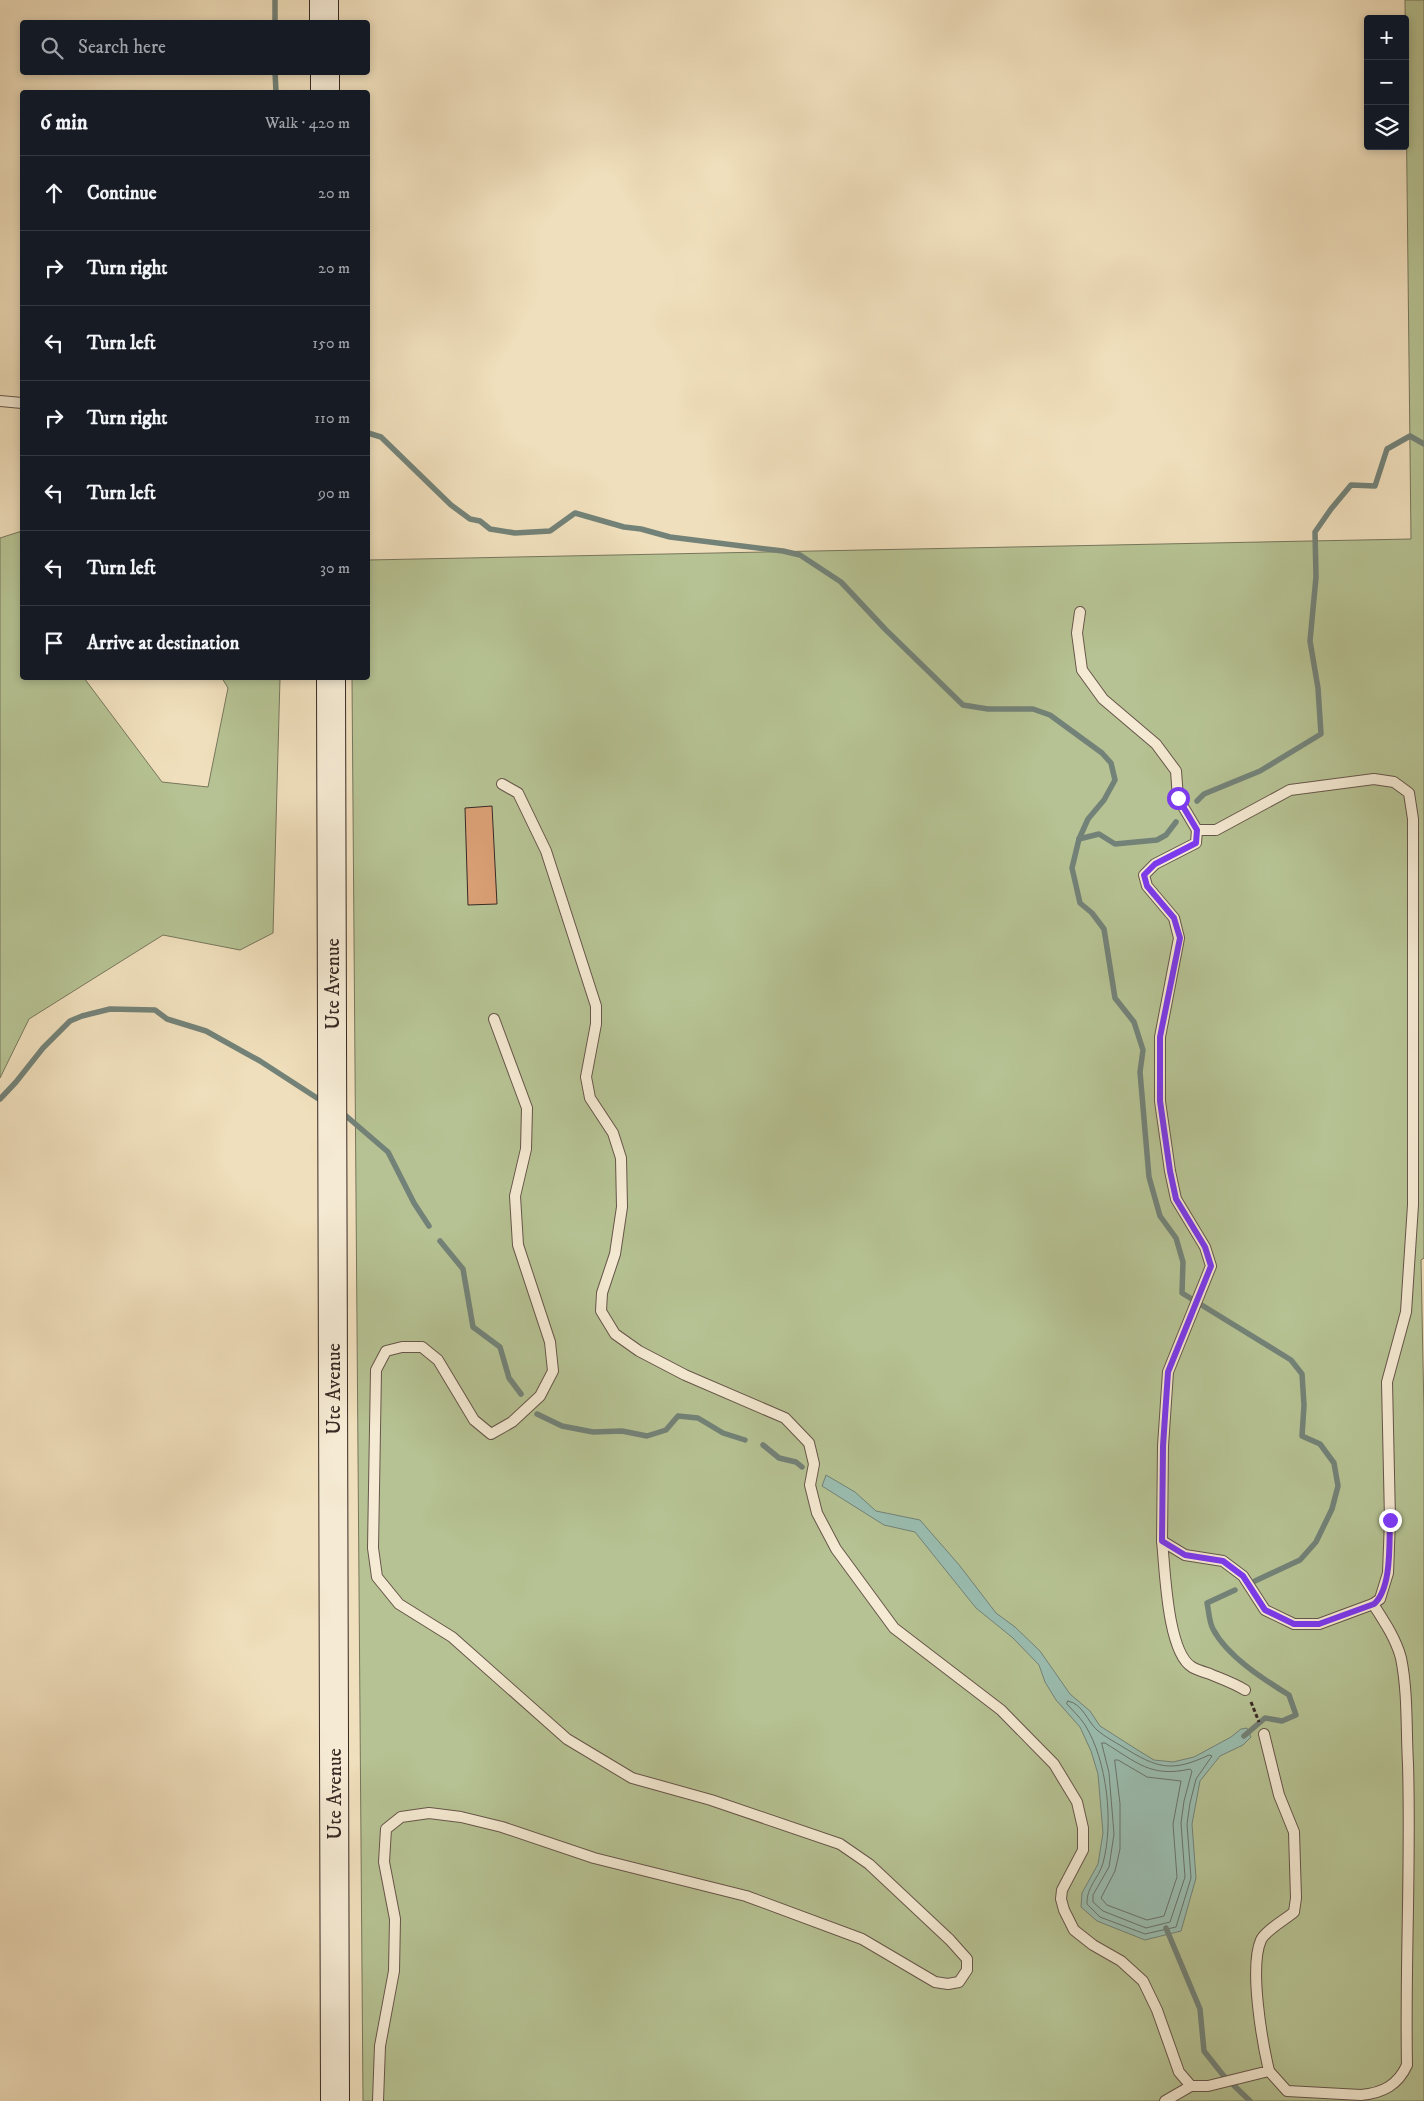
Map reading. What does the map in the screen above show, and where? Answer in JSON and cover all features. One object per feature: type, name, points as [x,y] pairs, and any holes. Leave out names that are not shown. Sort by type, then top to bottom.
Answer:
[{"type":"main road","points":[[324,0],[324,20]]},
{"type":"main road","points":[[325,75],[325,90]]},
{"type":"main road","name":"Ute Avenue","points":[[331,680],[335,2101]]},
{"type":"lane","points":[[0,401],[20,403]]},
{"type":"lane","points":[[1080,612],[1077,633],[1082,670],[1103,699],[1156,744],[1176,771],[1178,798],[1197,830],[1196,843],[1155,864],[1144,875],[1147,886],[1174,918],[1180,938],[1160,1037],[1160,1101],[1176,1199],[1205,1247],[1211,1266],[1168,1372],[1163,1446],[1162,1541],[1166,1589],[1172,1628],[1180,1653],[1190,1666],[1245,1690]]},
{"type":"lane","points":[[1162,1541],[1185,1555],[1223,1561],[1243,1576],[1265,1610],[1294,1624],[1319,1624],[1374,1604],[1380,1599],[1388,1574],[1390,1520],[1387,1382],[1406,1312],[1413,1205],[1413,819],[1409,793],[1394,782],[1374,779],[1290,790],[1216,830],[1197,830]]},
{"type":"lane","points":[[502,784],[518,793],[546,851],[596,1006],[596,1024],[586,1077],[590,1098],[613,1132],[620,1158],[622,1207],[615,1254],[602,1293],[601,1311],[615,1334],[639,1351],[685,1375],[785,1418],[809,1443],[814,1464],[810,1485],[817,1513],[836,1549],[894,1628],[1001,1710],[1054,1764],[1076,1802],[1083,1828],[1083,1850],[1062,1890],[1061,1899],[1064,1910],[1074,1930],[1093,1945],[1121,1961],[1143,1981],[1180,2072],[1190,2086]]},
{"type":"lane","points":[[378,2101],[380,2046],[394,1963],[395,1919],[384,1862],[386,1829],[401,1818],[429,1813],[470,1819],[502,1827],[594,1858],[746,1896],[862,1939],[935,1982],[948,1984],[959,1982],[967,1970],[967,1960],[950,1940],[869,1864],[840,1844],[711,1800],[632,1778],[567,1739],[452,1637],[399,1604],[377,1577],[373,1548],[376,1370],[386,1351],[402,1346],[422,1348],[438,1360],[474,1420],[490,1434],[512,1422],[540,1396],[553,1371],[550,1342],[518,1245],[515,1196],[526,1149],[527,1108],[494,1018]]},
{"type":"lane","points":[[1264,1734],[1279,1795],[1294,1832],[1296,1898],[1294,1912],[1262,1938],[1257,1953],[1256,1986],[1269,2071],[1287,2091],[1372,2094],[1391,2087],[1403,2074],[1407,2065],[1406,1993],[1410,1867],[1406,1692],[1400,1657],[1390,1630],[1374,1604]]},
{"type":"lane","points":[[1165,2101],[1190,2086],[1208,2086],[1269,2071]]},
{"type":"path","points":[[1245,1690],[1264,1734]]},
{"type":"green space","points":[[1405,0],[1424,0],[1424,1258],[1421,1260],[1424,1413],[1424,2101],[363,2101],[352,680],[370,680],[370,560],[1411,539],[1407,150],[1409,150],[1409,15],[1405,15]]},
{"type":"green space","points":[[20,532],[20,680],[86,680],[162,782],[208,787],[228,688],[223,680],[280,680],[273,933],[240,950],[163,935],[29,1019],[0,1078],[0,538]]},
{"type":"water","points":[[826,1475],[855,1492],[876,1511],[920,1520],[960,1566],[996,1613],[1015,1627],[1040,1651],[1070,1694],[1090,1711],[1100,1726],[1154,1760],[1173,1762],[1194,1757],[1231,1737],[1241,1729],[1247,1728],[1251,1737],[1243,1745],[1220,1756],[1200,1781],[1192,1824],[1196,1878],[1181,1931],[1145,1940],[1097,1921],[1081,1907],[1082,1893],[1098,1864],[1103,1833],[1098,1774],[1091,1751],[1080,1727],[1056,1700],[1045,1682],[1039,1665],[1013,1638],[976,1608],[915,1532],[884,1525],[822,1486]]},
{"type":"building","points":[[492,806],[497,904],[468,905],[465,808]]},
{"type":"waterway","points":[[275,0],[275,20]]},
{"type":"waterway","points":[[275,75],[276,90]]},
{"type":"waterway","points":[[370,434],[381,437],[451,505],[470,519],[480,521],[490,529],[515,533],[550,531],[575,513],[624,527],[641,529],[670,537],[783,551],[800,555],[841,582],[885,629],[963,705],[988,709],[1033,709],[1050,715],[1102,753],[1111,763],[1115,780],[1104,800],[1088,819],[1079,839],[1072,868],[1080,903],[1092,913],[1104,929],[1115,998],[1134,1022],[1143,1050],[1140,1072],[1149,1177],[1160,1216],[1176,1238],[1183,1262],[1182,1293],[1291,1360],[1302,1374],[1304,1405],[1302,1436],[1320,1444],[1334,1463],[1338,1486],[1332,1509],[1316,1542],[1300,1560],[1255,1581]]},
{"type":"waterway","points":[[1197,801],[1204,794],[1260,771],[1321,734],[1318,688],[1310,641],[1316,577],[1315,532],[1351,485],[1375,486],[1387,449],[1410,436],[1424,444]]},
{"type":"waterway","points":[[1079,839],[1099,834],[1115,844],[1157,840],[1166,835],[1176,822]]},
{"type":"waterway","points":[[0,1099],[43,1048],[70,1021],[110,1009],[155,1010],[167,1019],[206,1031],[260,1061],[317,1098]]},
{"type":"waterway","points":[[345,1115],[388,1152],[414,1203],[429,1226]]},
{"type":"waterway","points":[[440,1241],[463,1269],[473,1327],[500,1347],[509,1378],[521,1394]]},
{"type":"waterway","points":[[537,1414],[562,1426],[593,1432],[622,1431],[647,1436],[666,1430],[678,1416],[698,1418],[723,1433],[745,1440]]},
{"type":"waterway","points":[[763,1445],[779,1458],[796,1462],[802,1467]]},
{"type":"waterway","points":[[1235,1590],[1207,1603],[1213,1629],[1219,1639],[1236,1658],[1289,1695],[1296,1715],[1282,1721],[1265,1718],[1244,1736]]},
{"type":"waterway","points":[[1166,1928],[1200,2009],[1204,2051],[1223,2075],[1250,2101]]},
{"type":"route","points":[[1178,798],[1197,830],[1196,843],[1155,864],[1144,875],[1147,886],[1174,918],[1180,938],[1160,1037],[1160,1101],[1176,1199],[1205,1247],[1211,1266],[1168,1372],[1163,1446],[1162,1541],[1185,1555],[1223,1561],[1243,1576],[1265,1610],[1294,1624],[1319,1624],[1374,1604],[1380,1599],[1388,1574],[1390,1520]]}]
